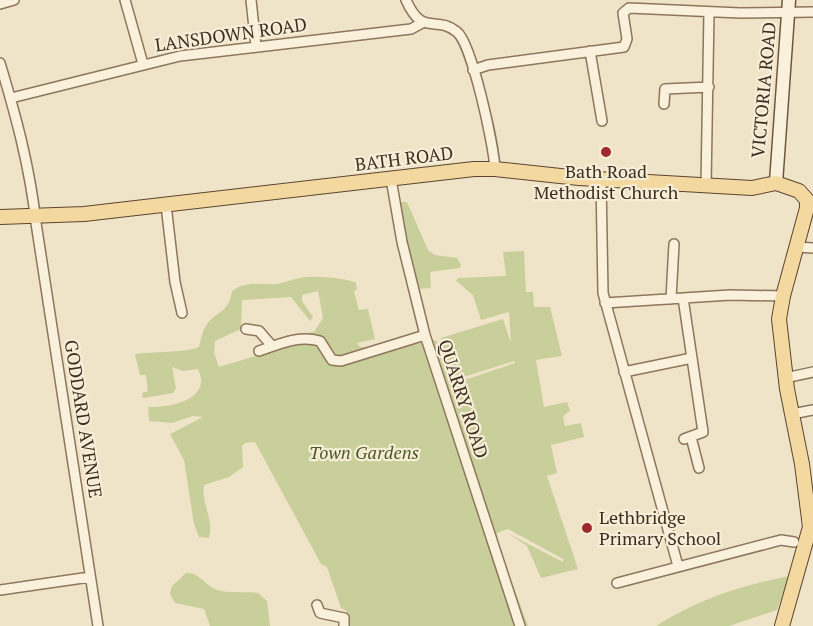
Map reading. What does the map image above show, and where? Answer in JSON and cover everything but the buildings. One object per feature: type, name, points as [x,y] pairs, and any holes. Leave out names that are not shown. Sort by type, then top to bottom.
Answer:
[{"type":"main road","name":"BATH ROAD","points":[[0,217],[36,217],[166,205],[495,169],[601,180],[757,188],[776,183]]},
{"type":"main road","points":[[776,183],[799,191],[810,199],[783,296],[779,320],[785,378],[812,527],[782,626]]},
{"type":"street","points":[[0,4],[14,0]]},
{"type":"street","points":[[125,0],[143,64]]},
{"type":"street","points":[[251,0],[256,46]]},
{"type":"street","points":[[406,0],[413,14],[422,23],[447,27],[458,33],[465,43],[492,141],[495,169]]},
{"type":"street","points":[[699,0],[705,12],[709,87],[706,185]]},
{"type":"street","points":[[473,70],[488,64],[626,45],[623,14],[628,4],[705,12],[789,6],[813,12]]},
{"type":"street","name":"VICTORIA ROAD","points":[[776,183],[789,6]]},
{"type":"street","name":"LANSDOWN ROAD","points":[[11,98],[180,56],[411,29],[422,23]]},
{"type":"street","points":[[590,51],[602,121]]},
{"type":"street","name":"GODDARD AVENUE","points":[[0,63],[32,183],[98,626]]},
{"type":"street","points":[[664,104],[665,89],[709,87]]},
{"type":"street","name":"QUARRY ROAD","points":[[391,179],[402,242],[425,335],[520,626]]},
{"type":"street","points":[[601,180],[602,287],[605,303],[678,567]]},
{"type":"street","points":[[166,205],[175,282],[182,313]]},
{"type":"street","points":[[670,299],[674,244]]},
{"type":"street","points":[[797,247],[813,248]]},
{"type":"street","points":[[605,303],[730,295],[783,296]]},
{"type":"street","points":[[682,298],[703,433],[687,438],[699,468]]},
{"type":"street","points":[[246,329],[259,331],[272,346]]},
{"type":"street","points":[[259,351],[294,339],[314,340],[322,344],[330,358],[336,361],[425,335]]},
{"type":"street","points":[[624,372],[692,358]]},
{"type":"street","points":[[785,378],[813,372]]},
{"type":"street","points":[[792,414],[813,410]]},
{"type":"street","points":[[617,583],[784,539],[794,542]]},
{"type":"street","points":[[0,590],[90,577]]},
{"type":"street","points":[[317,605],[320,613],[344,618],[344,626]]},
{"type":"green space","points":[[399,202],[407,202],[428,250],[435,255],[457,258],[461,265],[460,268],[430,272],[431,288],[418,289]]},
{"type":"green space","name":"Town Gardens","points":[[524,251],[526,292],[533,292],[534,307],[550,307],[562,356],[536,360],[544,407],[567,402],[570,411],[563,416],[565,426],[581,423],[584,437],[551,445],[557,473],[547,476],[578,569],[541,578],[527,546],[509,534],[563,562],[563,559],[508,529],[497,533],[499,546],[528,626],[342,626],[344,614],[347,611],[341,608],[327,567],[321,564],[255,442],[245,443],[242,446],[243,467],[229,477],[204,485],[210,531],[209,538],[199,537],[194,524],[184,460],[170,434],[203,417],[193,416],[172,423],[149,421],[148,407],[177,404],[194,395],[201,380],[198,369],[183,371],[172,367],[176,388],[173,393],[143,398],[142,393],[148,391],[146,375],[140,375],[135,354],[179,351],[199,347],[207,324],[225,308],[232,291],[248,284],[277,284],[305,277],[338,278],[356,283],[357,289],[354,292],[359,310],[368,309],[375,339],[357,343],[360,347],[401,347],[435,340],[443,347],[441,338],[503,319],[511,343],[509,312],[481,320],[473,295],[456,281],[458,278],[506,276],[503,252]],"holes":[[[318,291],[323,318],[314,332],[306,333],[294,344],[219,367],[214,353],[215,341],[241,329],[242,300],[291,297],[310,321],[313,317],[302,301],[302,295]],[[447,357],[454,380],[514,361],[515,363],[453,384]]]},
{"type":"green space","points":[[186,573],[198,576],[219,591],[258,593],[267,601],[270,626],[210,626],[204,609],[175,603],[170,594],[172,586]]},
{"type":"green space","points":[[789,576],[777,610],[729,626],[656,626],[704,601],[753,584]]},
{"type":"place","name":"Bath Road Methodist Church","points":[[606,152]]},
{"type":"place","name":"Lethbridge Primary School","points":[[587,528]]}]
